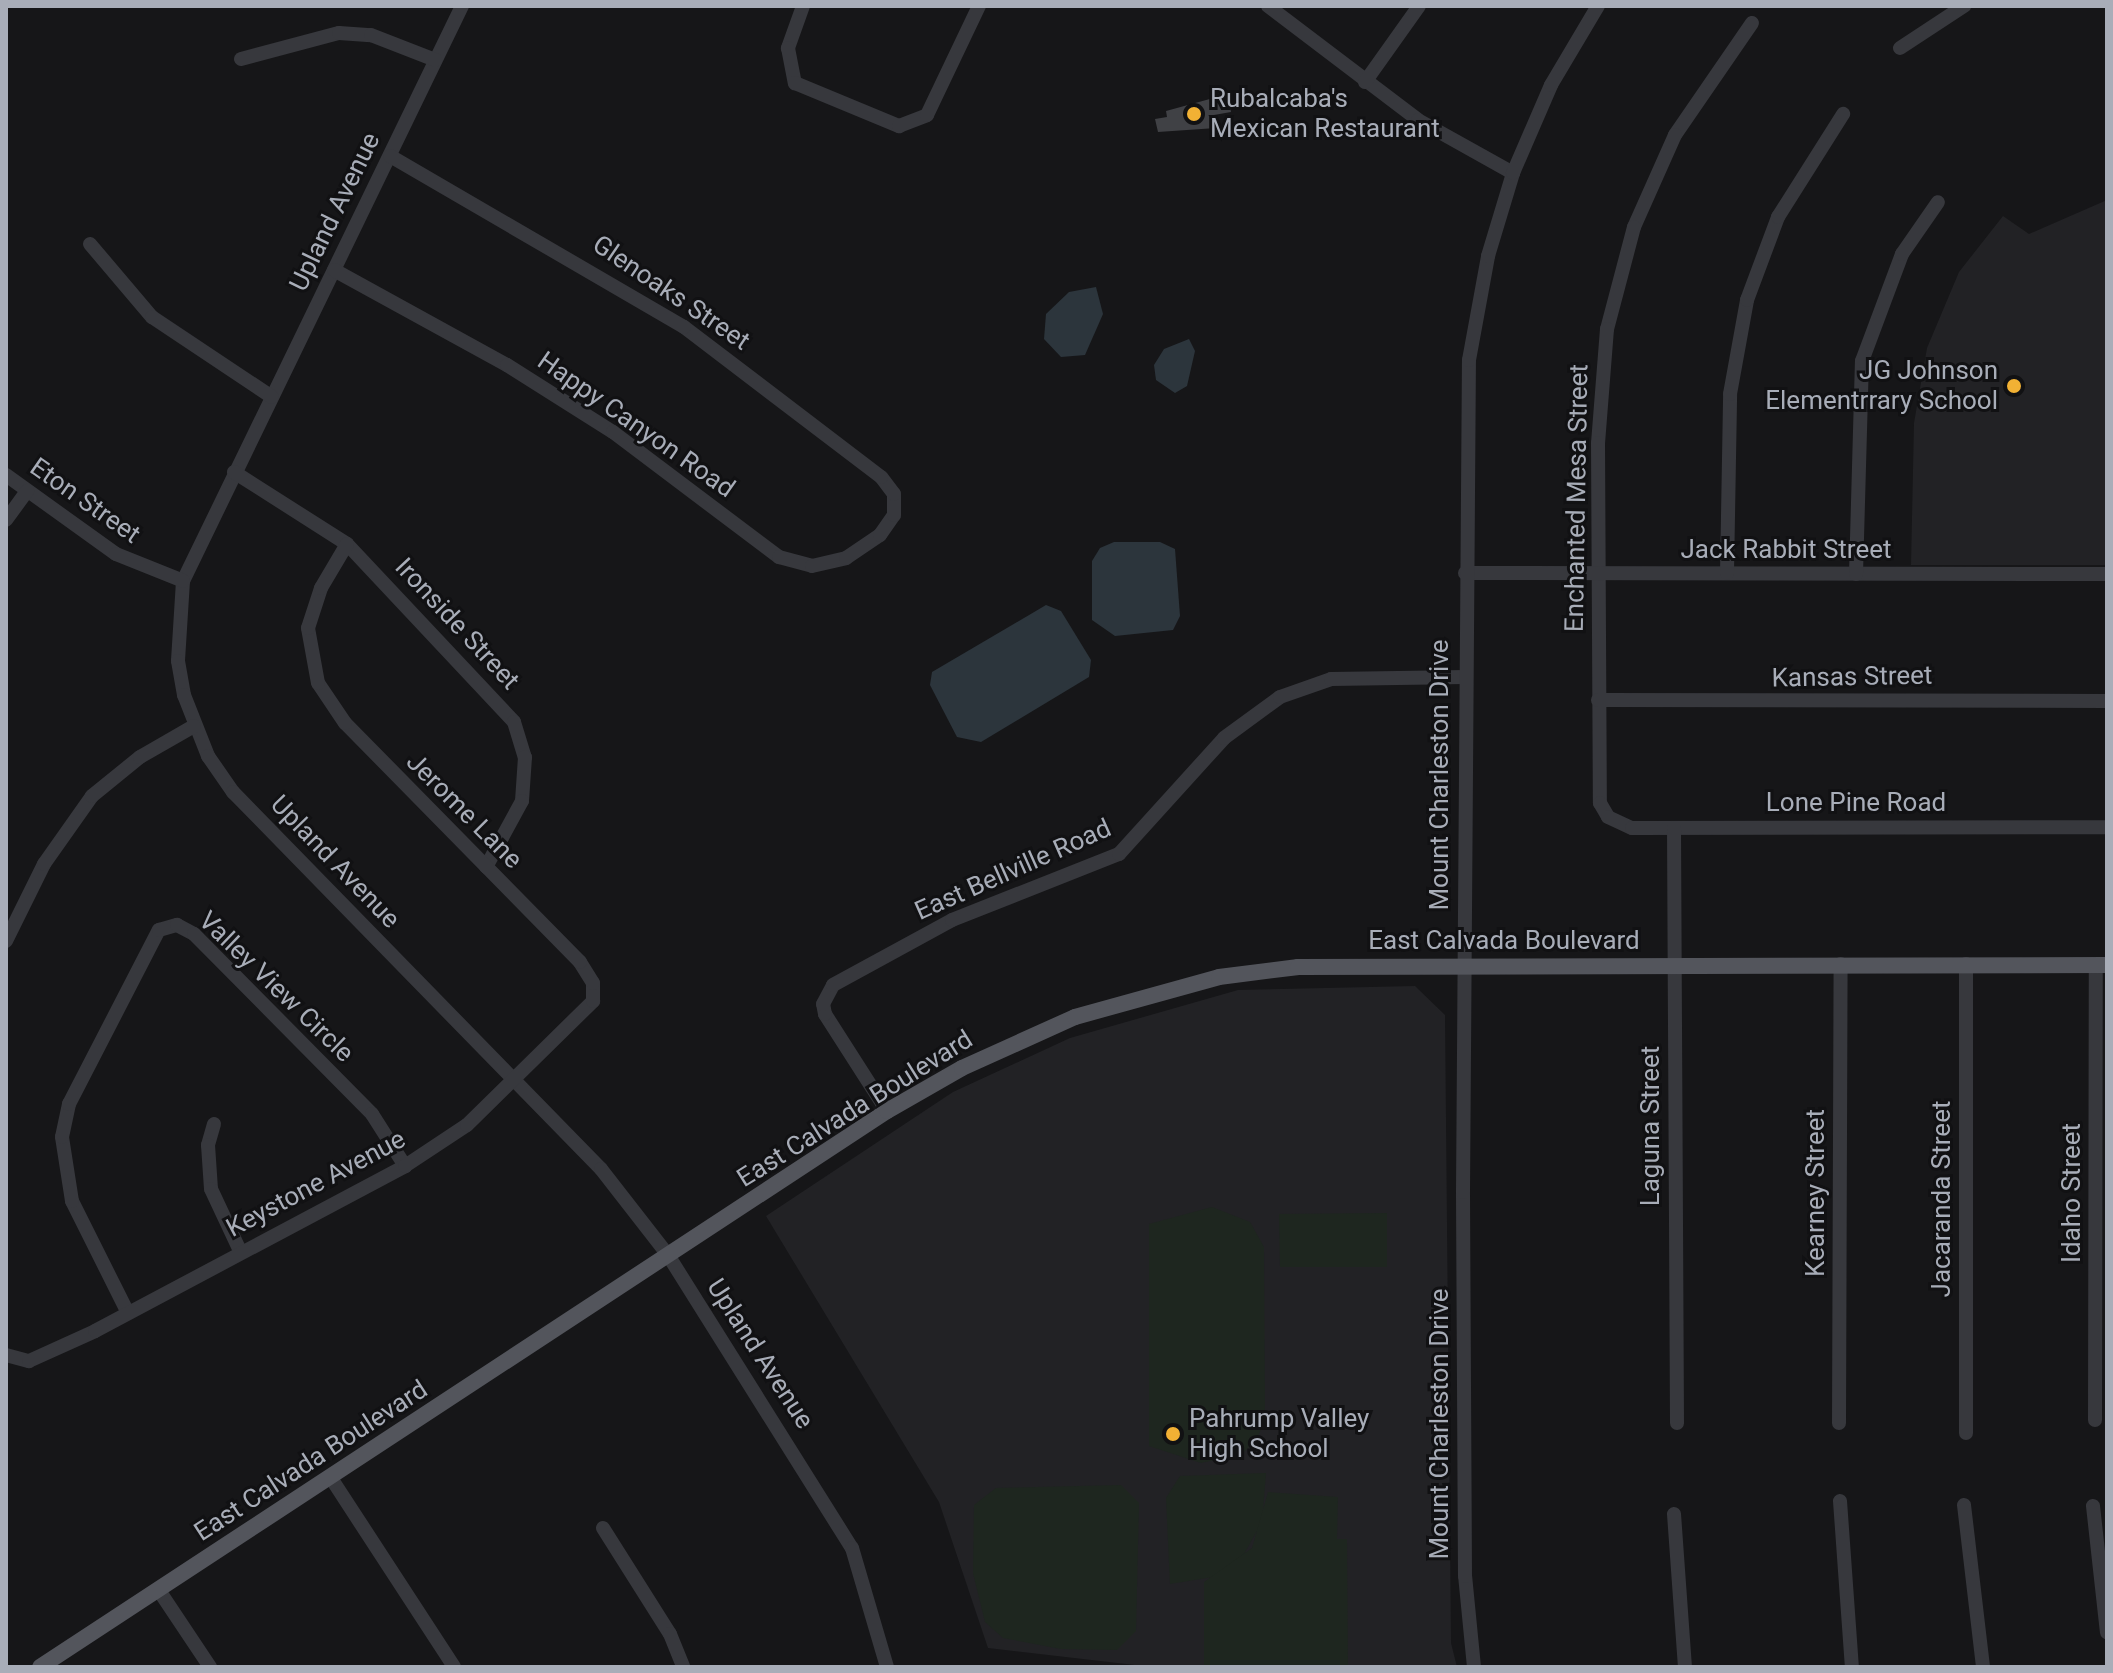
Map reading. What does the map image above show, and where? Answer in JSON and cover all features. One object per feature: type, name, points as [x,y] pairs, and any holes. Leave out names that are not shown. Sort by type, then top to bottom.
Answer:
[{"type":"main road","name":"East Calvada Boulevard","points":[[40,1667],[887,1111],[1013,1043],[1134,998],[1258,971],[1465,964],[2102,965]]},
{"type":"street","name":"Upland Avenue","points":[[462,6],[183,581],[178,661],[194,726],[233,792],[601,1169],[668,1255],[852,1548],[887,1667]]},
{"type":"street","points":[[803,6],[787,65],[795,83],[809,92],[912,126],[927,115],[979,6]]},
{"type":"street","points":[[1268,6],[1365,82],[1451,143],[1513,173]]},
{"type":"street","points":[[1365,82],[1419,6]]},
{"type":"street","name":"Mount Charleston Drive","points":[[1474,1667],[1465,1561],[1465,573],[1469,360],[1488,256],[1513,173],[1551,85],[1598,6]]},
{"type":"street","points":[[1900,48],[1964,6]]},
{"type":"street","name":"Enchanted Mesa Street","points":[[1608,817],[1598,789],[1600,382],[1618,282],[1675,135],[1752,23]]},
{"type":"street","points":[[241,59],[339,33],[393,41],[435,60]]},
{"type":"street","points":[[1727,573],[1730,394],[1747,300],[1778,217],[1843,114]]},
{"type":"street","name":"Glenoaks Street","points":[[390,156],[684,327],[881,477],[896,506]]},
{"type":"street","points":[[1856,574],[1862,361],[1895,267],[1938,202]]},
{"type":"street","points":[[90,244],[152,317],[272,397]]},
{"type":"street","name":"Happy Canyon Road","points":[[334,270],[586,415],[794,563],[831,563],[855,554],[880,535],[896,506]]},
{"type":"street","name":"Ironside Street","points":[[234,472],[347,544],[485,686],[519,731],[522,801],[486,867]]},
{"type":"street","name":"Eton Street","points":[[6,475],[116,554],[183,581]]},
{"type":"street","points":[[6,520],[27,491]]},
{"type":"street","name":"Jerome Lane","points":[[347,544],[321,588],[308,628],[318,683],[345,723],[486,867],[593,983],[588,1010],[516,1081]]},
{"type":"street","name":"Jack Rabbit Street","points":[[1465,573],[2107,574]]},
{"type":"street","name":"East Bellville Road","points":[[887,1111],[823,1004],[833,985],[952,920],[1119,854],[1224,738],[1267,704],[1331,679],[1465,677]]},
{"type":"street","name":"Kansas Street","points":[[1598,700],[2107,701]]},
{"type":"street","points":[[6,941],[44,864],[92,796],[140,757],[194,726]]},
{"type":"street","name":"Lone Pine Road","points":[[1608,817],[1632,828],[2107,827]]},
{"type":"street","name":"Laguna Street","points":[[1674,828],[1677,1423]]},
{"type":"street","name":"Valley View Circle","points":[[128,1313],[72,1201],[62,1137],[69,1104],[159,930],[177,925],[194,934],[372,1114],[405,1166]]},
{"type":"street","name":"Kearney Street","points":[[1839,1423],[1841,964]]},
{"type":"street","name":"Jacaranda Street","points":[[1966,964],[1966,1433]]},
{"type":"street","name":"Idaho Street","points":[[2095,1420],[2102,965]]},
{"type":"street","name":"Keystone Avenue","points":[[6,1355],[29,1361],[128,1313],[405,1166],[467,1125],[516,1081]]},
{"type":"street","points":[[214,1124],[208,1145],[211,1189],[240,1251]]},
{"type":"street","points":[[331,1478],[454,1667]]},
{"type":"street","points":[[1840,1501],[1852,1667]]},
{"type":"street","points":[[1964,1505],[1983,1667]]},
{"type":"street","points":[[2093,1506],[2107,1632]]},
{"type":"street","points":[[1674,1514],[1685,1667]]},
{"type":"street","points":[[603,1528],[664,1623],[683,1667]]},
{"type":"street","points":[[158,1589],[210,1667]]},
{"type":"shaded area","name":"JG Johnson Elementrrary School","points":[[2107,200],[2107,565],[1911,565],[1914,423],[1927,348],[1959,272],[2003,216],[2029,234]]},
{"type":"shaded area","points":[[1096,287],[1103,314],[1085,355],[1061,357],[1044,339],[1046,314],[1069,292]]},
{"type":"shaded area","points":[[1189,339],[1195,351],[1187,386],[1175,393],[1156,380],[1154,365],[1164,349]]},
{"type":"shaded area","points":[[1114,542],[1160,542],[1175,549],[1180,616],[1173,630],[1115,636],[1092,620],[1092,561],[1100,548]]},
{"type":"shaded area","points":[[1046,605],[1061,611],[1091,660],[1089,677],[981,742],[957,737],[930,685],[932,672]]},
{"type":"shaded area","name":"Pahrump Valley High School","points":[[1415,986],[1445,1015],[1451,1643],[1457,1667],[1152,1667],[988,1648],[939,1502],[766,1216],[953,1092],[1070,1038],[1238,990]]},
{"type":"shaded area","points":[[1212,1207],[1250,1222],[1264,1247],[1265,1419],[1257,1439],[1242,1454],[1201,1463],[1149,1446],[1149,1224]]},
{"type":"shaded area","points":[[1387,1213],[1387,1267],[1280,1267],[1279,1214]]},
{"type":"shaded area","points":[[1266,1473],[1262,1522],[1244,1554],[1213,1577],[1170,1584],[1166,1498],[1180,1476]]},
{"type":"shaded area","points":[[1121,1485],[1139,1503],[1136,1631],[1117,1650],[1061,1649],[1003,1638],[985,1622],[973,1573],[974,1505],[996,1488]]},
{"type":"shaded area","points":[[1268,1492],[1338,1497],[1337,1539],[1347,1539],[1348,1667],[1204,1667],[1204,1582],[1252,1548]]},
{"type":"building","name":"Rubalcaba's Mexican Restaurant","points":[[1228,94],[1231,112],[1214,115],[1216,128],[1158,132],[1155,119],[1167,117],[1166,111]]},
{"type":"place","name":"Rubalcaba's Mexican Restaurant","points":[[1194,114]]},
{"type":"place","name":"JG Johnson Elementrrary School","points":[[2014,386]]},
{"type":"place","name":"Pahrump Valley High School","points":[[1173,1434]]}]
